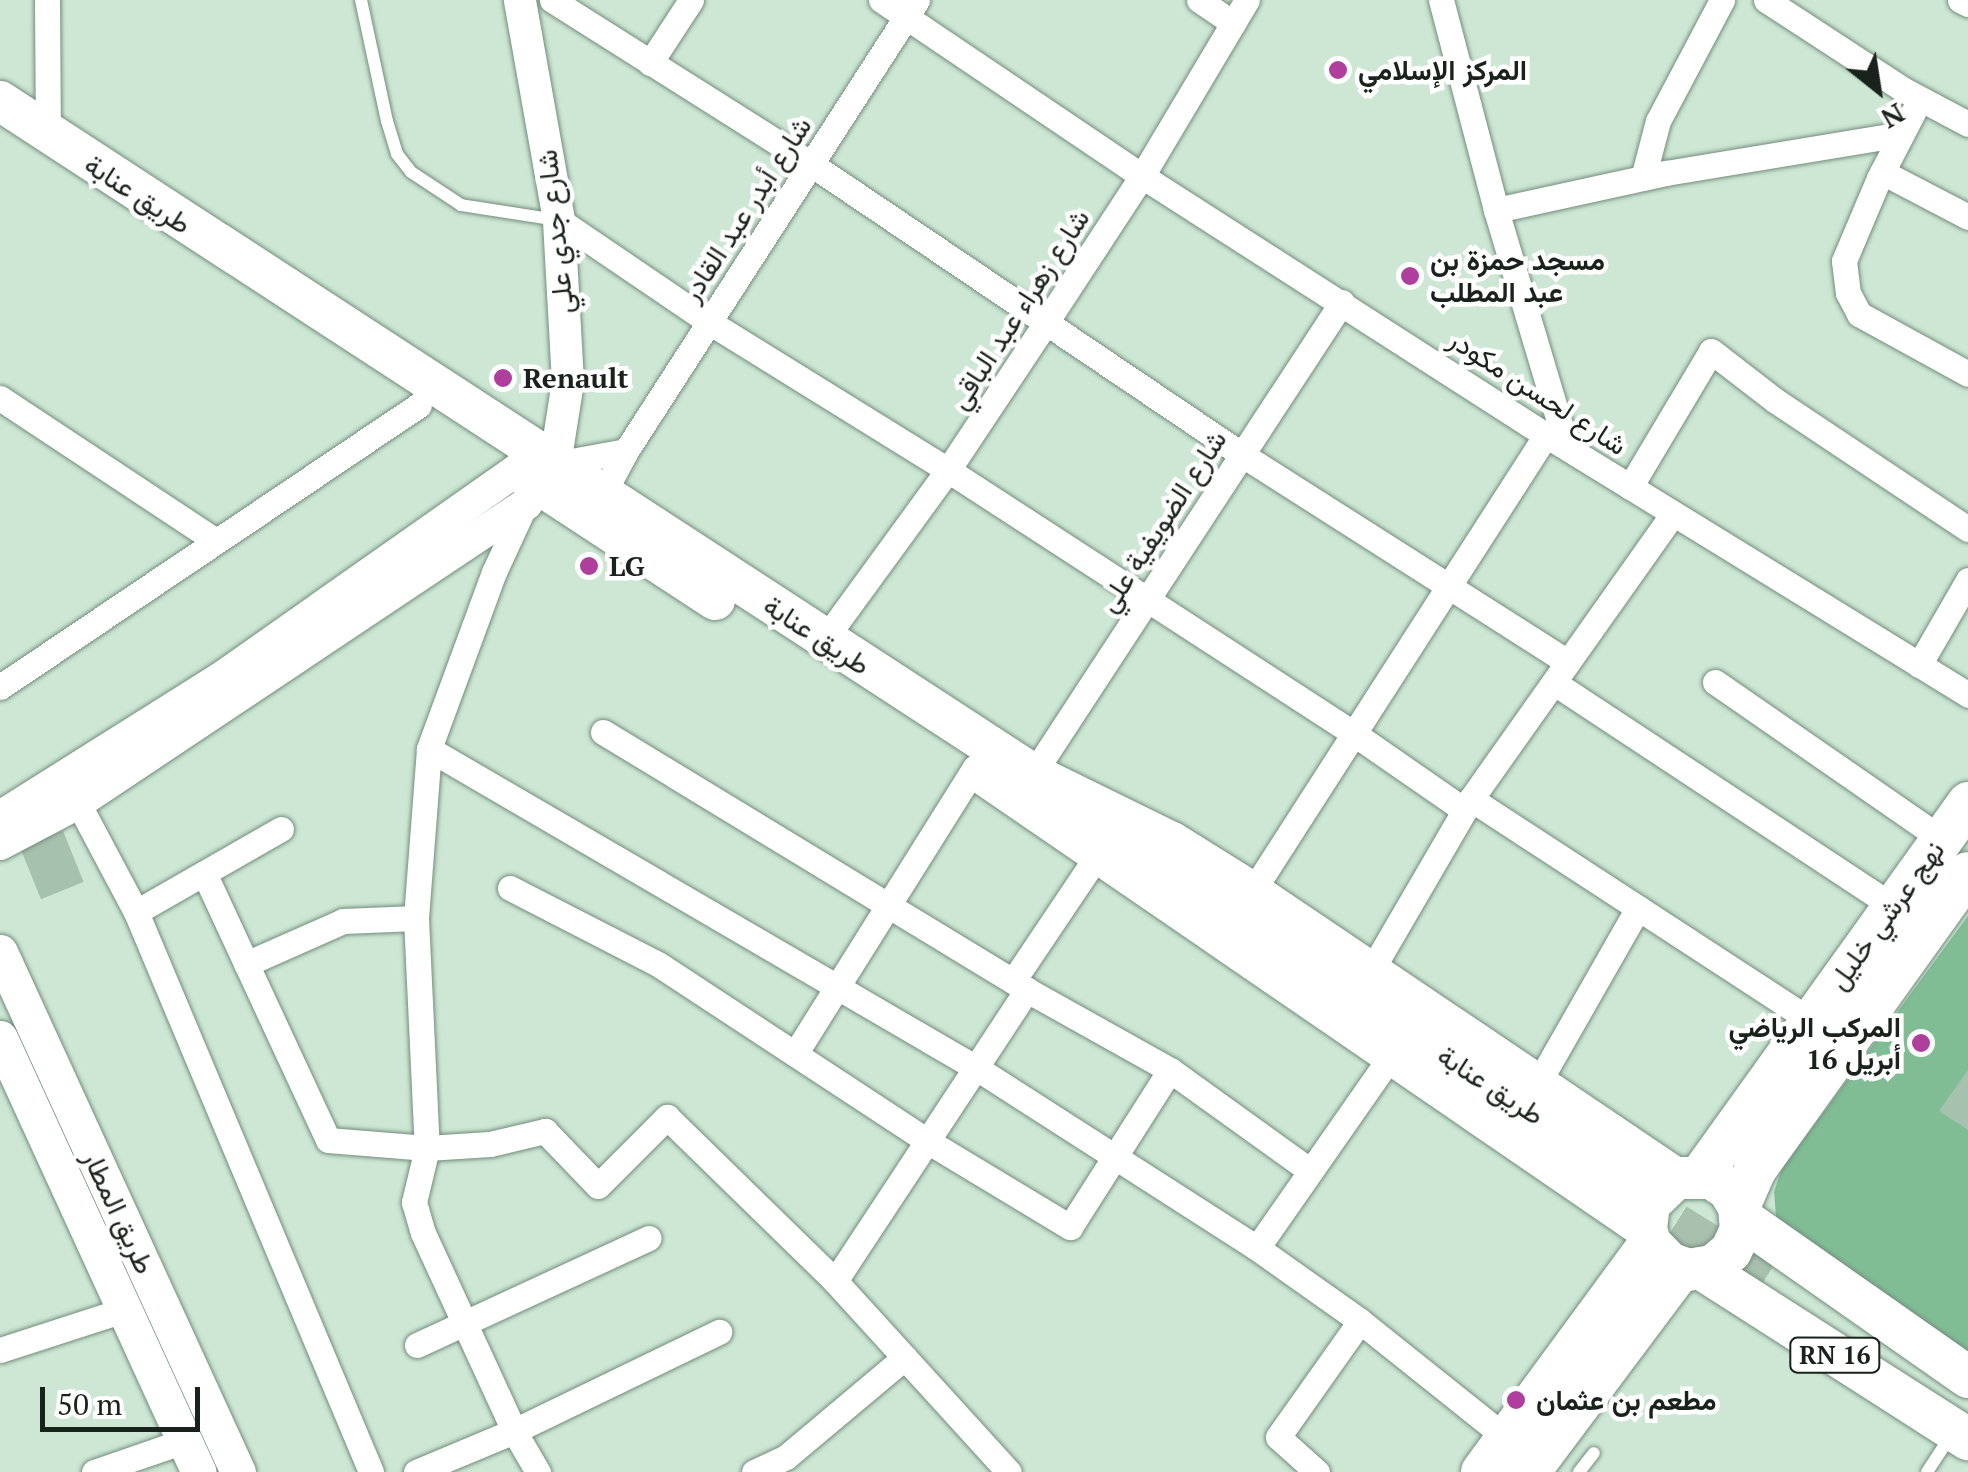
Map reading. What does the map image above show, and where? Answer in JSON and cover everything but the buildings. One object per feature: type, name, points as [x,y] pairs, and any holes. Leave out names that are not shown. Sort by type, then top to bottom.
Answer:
[{"type":"highway","name":"طريق عنابة","points":[[1028,788],[1283,950],[1626,1182]]},
{"type":"highway","name":"نهج عرشي خليل","points":[[1968,803],[1810,1020],[1688,1176],[1649,1204],[1718,1262],[1731,1251],[1740,1213],[1766,1153],[1968,873]]},
{"type":"highway","points":[[1506,1461],[1718,1262],[1767,1205],[1766,1153]]},
{"type":"highway","points":[[1688,1176],[1728,1190],[1740,1213]]},
{"type":"highway","name":"RN 16","points":[[1718,1262],[1740,1213]]},
{"type":"highway","points":[[1506,1461],[1655,1304],[1695,1282],[1718,1262]]},
{"type":"highway","name":"RN 16","points":[[1718,1262],[1968,1377]]},
{"type":"highway","name":"RN 16","points":[[1718,1262],[1965,1422]]},
{"type":"main road","name":"طريق عنابة","points":[[0,101],[535,481],[604,492],[824,640],[1028,788]]},
{"type":"main road","name":"طريق عنابة","points":[[0,129],[974,769],[1028,788]]},
{"type":"main road","points":[[1028,788],[1099,853],[1392,1056],[1718,1262]]},
{"type":"main road","points":[[1028,788],[1172,842],[1372,971],[1537,1085],[1688,1176]]},
{"type":"main road","name":"طريق المطار","points":[[0,952],[238,1472]]},
{"type":"main road","name":"طريق المطار","points":[[1,1041],[191,1456]]},
{"type":"street","points":[[47,0],[48,135]]},
{"type":"street","name":"شارع جدي علي","points":[[520,0],[559,220],[568,382],[535,481]]},
{"type":"street","points":[[552,0],[811,164],[1241,454],[1448,583],[1562,673],[1894,907]]},
{"type":"street","points":[[650,63],[691,0]]},
{"type":"street","name":"شارع لحسن مكودر","points":[[881,0],[912,8],[1142,176],[1672,515],[1968,696]]},
{"type":"street","points":[[1199,0],[1234,23]]},
{"type":"street","name":"شارع زهراء عبد الباقي","points":[[824,640],[948,470],[1045,324],[1142,176],[1247,0]]},
{"type":"street","points":[[1252,892],[1448,583],[1556,440],[1441,0]]},
{"type":"street","points":[[1643,178],[1658,122],[1722,0]]},
{"type":"street","points":[[1766,0],[1920,99],[1968,124]]},
{"type":"street","points":[[1960,0],[1968,4]]},
{"type":"street","name":"شارع أبدر عبد القادر","points":[[604,492],[626,451],[912,8]]},
{"type":"street","points":[[1920,99],[1882,172],[1844,261],[1848,293],[1859,314],[1968,374]]},
{"type":"street","points":[[1496,210],[1643,178],[1900,134]]},
{"type":"street","points":[[1882,172],[1968,217]]},
{"type":"street","points":[[559,220],[709,322],[1810,1020]]},
{"type":"street","name":"شارع الضويفية علي","points":[[1028,788],[1342,302]]},
{"type":"street","points":[[1630,487],[1711,351],[1776,401],[1968,529]]},
{"type":"street","points":[[0,398],[216,541]]},
{"type":"street","points":[[0,687],[419,404]]},
{"type":"street","points":[[0,817],[535,481],[626,451]]},
{"type":"street","points":[[535,481],[494,572],[429,749],[416,918],[427,1148],[414,1202],[423,1233],[464,1324],[514,1432],[538,1472]]},
{"type":"street","points":[[0,844],[78,803],[535,481]]},
{"type":"street","points":[[1372,971],[1468,804],[1672,515]]},
{"type":"street","points":[[1919,665],[1968,580]]},
{"type":"street","points":[[1715,682],[1942,839]]},
{"type":"street","points":[[603,732],[1020,985],[1170,1070],[1309,1170]]},
{"type":"street","points":[[429,749],[838,984],[1257,1248],[1360,1320],[1506,1461]]},
{"type":"street","points":[[795,1054],[974,769]]},
{"type":"street","points":[[78,803],[136,912],[372,1472]]},
{"type":"street","points":[[136,912],[281,828]]},
{"type":"street","points":[[835,1281],[978,1069],[1020,985],[1099,853]]},
{"type":"street","points":[[205,874],[328,1140],[427,1148],[490,1144],[544,1131],[598,1186],[667,1117],[835,1281],[1009,1472]]},
{"type":"street","points":[[510,888],[658,964],[929,1142],[1070,1227],[1170,1070]]},
{"type":"street","points":[[1537,1085],[1638,908]]},
{"type":"street","points":[[246,964],[342,921],[416,918]]},
{"type":"street","points":[[1257,1248],[1392,1056]]},
{"type":"street","points":[[417,1344],[648,1238]]},
{"type":"street","points":[[0,1350],[124,1310]]},
{"type":"street","points":[[1317,1472],[1278,1436],[1360,1320]]},
{"type":"street","points":[[416,1472],[514,1432],[719,1332]]},
{"type":"street","points":[[754,1472],[792,1464],[905,1357]]},
{"type":"street","points":[[94,1472],[191,1456]]},
{"type":"lane","points":[[361,0],[387,121],[398,154],[411,172],[461,205],[559,220]]},
{"type":"lane","points":[[1927,1472],[1965,1422]]},
{"type":"lane","points":[[1579,1472],[1594,1453]]},
{"type":"green space","name":"المركب الرياضي 16 أبريل","points":[[1968,916],[1968,1359],[1789,1235],[1776,1216],[1774,1192],[1781,1170]]},
{"type":"tunnel","points":[[1622,1191],[1768,1282]]},
{"type":"place","name":"المركز الإسلامي","points":[[1338,70]]},
{"type":"place","name":"مسجد حمزة بن عبد المطلب","points":[[1410,276]]},
{"type":"place","name":"Renault","points":[[503,378]]},
{"type":"place","name":"LG","points":[[589,566]]},
{"type":"place","name":"المركب الرياضي 16 أبريل","points":[[1921,1043]]},
{"type":"place","name":"مطعم بن عثمان","points":[[1516,1400]]}]
